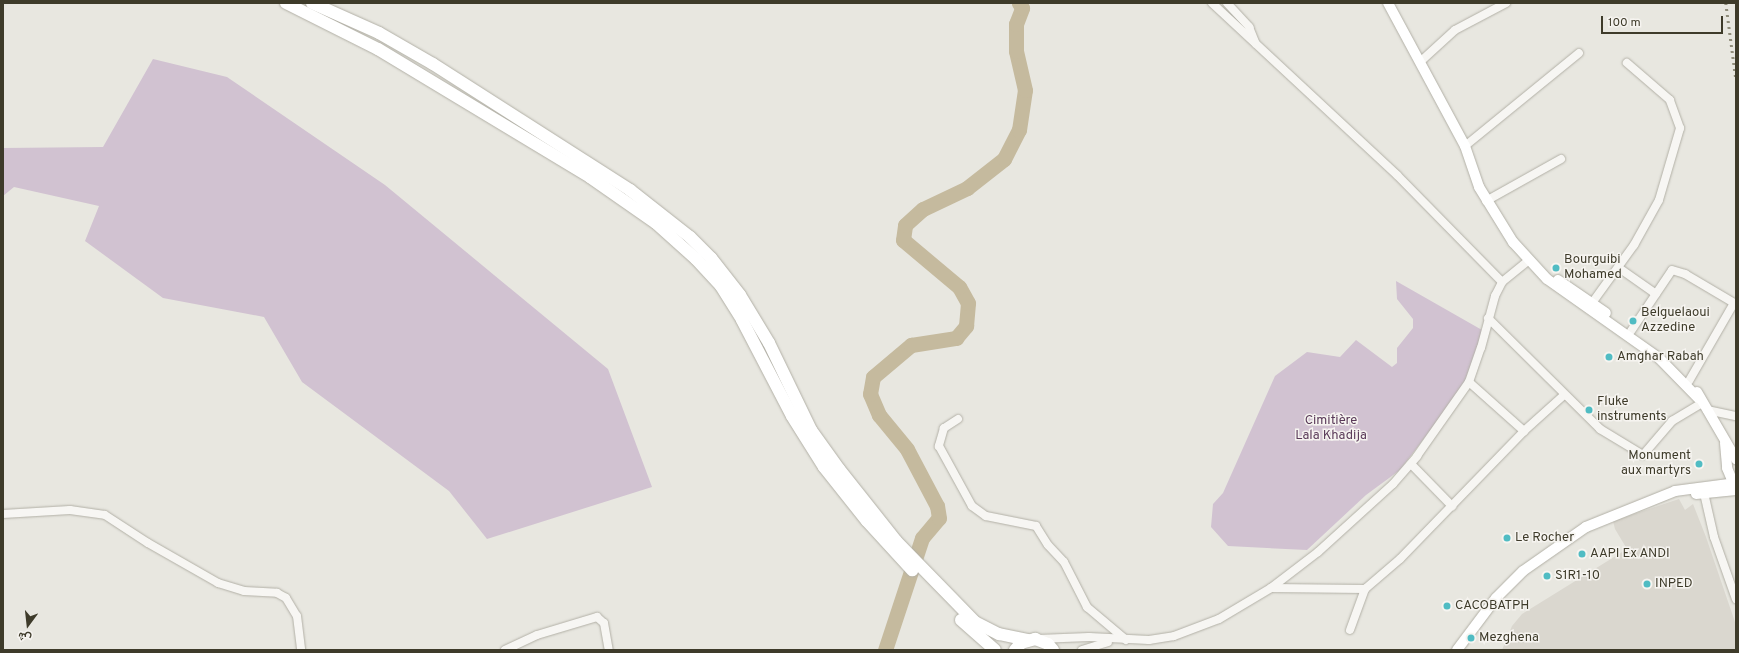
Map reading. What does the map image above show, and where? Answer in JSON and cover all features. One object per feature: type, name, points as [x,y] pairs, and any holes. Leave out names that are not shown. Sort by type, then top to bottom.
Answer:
[{"type":"highway","points":[[286,3],[378,49],[583,173],[656,223],[696,259],[721,286],[742,320],[792,416],[824,467],[919,572],[994,650]]},
{"type":"highway","points":[[312,3],[379,33],[457,79],[630,190],[690,237],[725,274],[757,321],[800,410],[823,448],[903,554]]},
{"type":"highway","points":[[919,572],[975,622],[999,634],[1048,644],[1053,650]]},
{"type":"highway","points":[[1015,650],[1031,640]]},
{"type":"main road","points":[[1388,3],[1465,146],[1486,201],[1513,242],[1554,285],[1659,358],[1702,404]]},
{"type":"main road","points":[[1537,268],[1592,302],[1667,357],[1690,381],[1725,443],[1735,456]]},
{"type":"main road","points":[[1457,650],[1496,598],[1523,571],[1555,547],[1593,523],[1664,496],[1735,486],[1727,468],[1725,443]]},
{"type":"main road","points":[[1706,489],[1727,468]]},
{"type":"street","points":[[1212,3],[1397,175],[1502,282]]},
{"type":"street","points":[[1227,3],[1249,27],[1256,45]]},
{"type":"street","points":[[1420,62],[1455,30],[1506,3]]},
{"type":"street","points":[[1465,146],[1579,53]]},
{"type":"street","points":[[1592,302],[1619,268],[1634,245],[1659,200],[1680,128],[1670,100],[1627,63]]},
{"type":"street","points":[[1486,201],[1560,159]]},
{"type":"street","points":[[1031,640],[1089,637],[1113,640],[1149,640],[1196,628],[1244,606],[1271,588],[1318,552],[1393,484],[1411,464],[1469,382],[1482,348],[1488,318],[1502,282],[1529,260]]},
{"type":"street","points":[[1619,268],[1656,294]]},
{"type":"street","points":[[1631,331],[1672,270],[1685,274],[1734,303],[1690,381]]},
{"type":"street","points":[[1488,318],[1600,429],[1643,455],[1672,421],[1702,404],[1736,416]]},
{"type":"street","points":[[1469,382],[1524,431]]},
{"type":"street","points":[[1350,630],[1365,589],[1400,559],[1524,431],[1564,395]]},
{"type":"street","points":[[958,419],[944,428],[939,446],[972,506],[986,516],[1036,526],[1048,545],[1066,566],[1082,601],[1126,640]]},
{"type":"street","points":[[1411,464],[1452,506]]},
{"type":"street","points":[[1706,489],[1714,537],[1736,599]]},
{"type":"street","points":[[3,514],[70,510],[105,515],[148,543],[218,583],[244,591],[277,593],[286,598],[297,616],[301,650]]},
{"type":"street","points":[[1271,588],[1365,589]]},
{"type":"street","points":[[505,650],[537,635],[597,617],[604,623],[609,650]]},
{"type":"street","points":[[1082,650],[1113,640]]},
{"type":"shaded area","name":"INPED","points":[[1679,499],[1685,510],[1693,504],[1706,537],[1736,625],[1736,650],[1502,650],[1512,626],[1522,614],[1627,549],[1615,529],[1613,521]]},
{"type":"green space","points":[[153,59],[227,77],[385,185],[608,369],[652,487],[487,539],[449,491],[302,382],[264,317],[163,298],[85,241],[99,206],[14,187],[3,196],[3,148],[103,147]]},
{"type":"green space","name":"Cimitière Lala Khadija","points":[[1396,281],[1482,330],[1477,353],[1461,390],[1400,470],[1366,495],[1307,550],[1228,546],[1211,527],[1213,504],[1223,493],[1275,376],[1307,352],[1340,357],[1356,340],[1392,367],[1397,363],[1397,348],[1413,328],[1413,319],[1397,299]]},
{"type":"waterway","points":[[885,650],[922,538],[939,518],[937,506],[907,449],[879,415],[870,394],[873,377],[911,345],[956,338],[966,326],[968,303],[959,287],[903,240],[905,225],[923,209],[967,188],[1004,159],[1019,130],[1025,90],[1016,51],[1016,24],[1022,8],[1019,3]]},
{"type":"railway","points":[[1726,3],[1736,79]]},
{"type":"place","name":"Bourguibi Mohamed","points":[[1556,268]]},
{"type":"place","name":"Belguelaoui Azzedine","points":[[1633,321]]},
{"type":"place","name":"Amghar Rabah","points":[[1609,357]]},
{"type":"place","name":"Fluke instruments","points":[[1589,410]]},
{"type":"place","name":"Monument aux martyrs","points":[[1699,464]]},
{"type":"place","name":"Le Rocher","points":[[1507,538]]},
{"type":"place","name":"AAPI Ex ANDI","points":[[1582,554]]},
{"type":"place","name":"S1R1-10","points":[[1547,576]]},
{"type":"place","name":"INPED","points":[[1647,584]]},
{"type":"place","name":"CACOBATPH","points":[[1447,606]]},
{"type":"place","name":"Mezghena","points":[[1471,638]]}]
